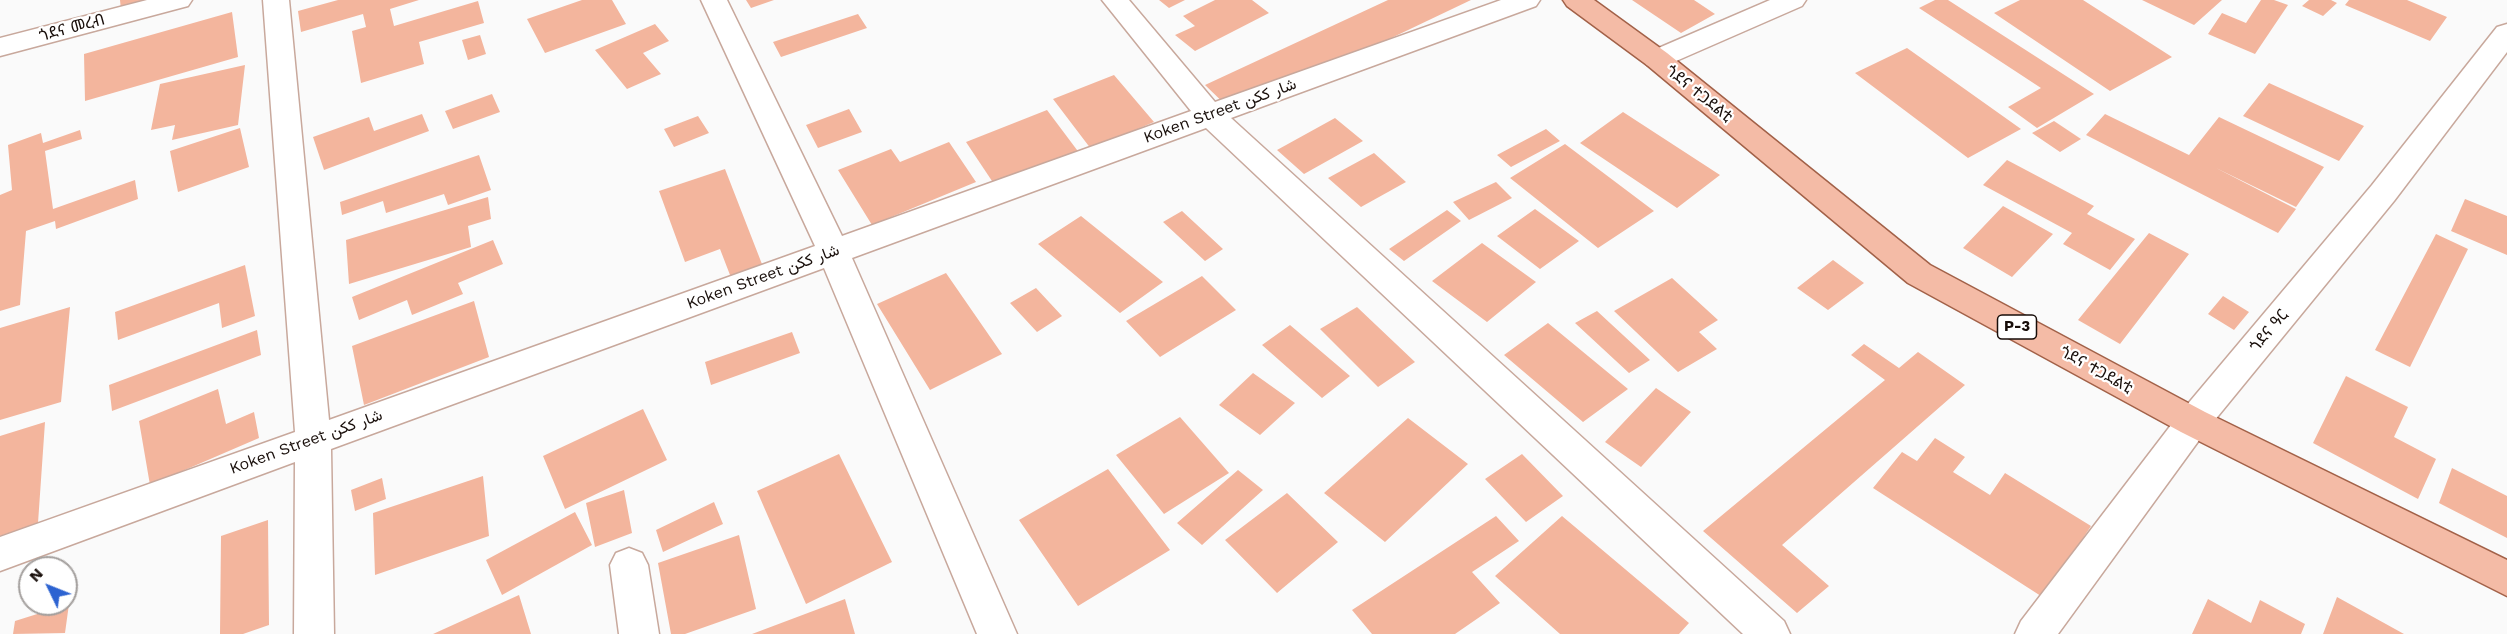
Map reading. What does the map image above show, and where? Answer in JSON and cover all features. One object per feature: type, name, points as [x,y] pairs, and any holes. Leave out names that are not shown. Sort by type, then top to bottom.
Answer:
[{"type":"main road","name":"ጎደና ተጋደልቲ","points":[[1576,0],[1657,59],[1919,274],[2193,422],[2507,579]]},
{"type":"street","name":"ጎደና መረብ","points":[[0,47],[179,0]]},
{"type":"street","points":[[276,0],[313,440],[314,634]]},
{"type":"street","points":[[714,0],[833,251],[997,634]]},
{"type":"street","points":[[1115,0],[1210,115],[1770,634]]},
{"type":"street","name":"Koken Street شار ككن","points":[[0,554],[1527,0]]},
{"type":"street","points":[[1657,59],[1793,0]]},
{"type":"street","name":"ጎደና ዓር","points":[[2035,634],[2193,422],[2383,193],[2507,33]]},
{"type":"street","points":[[629,565],[639,634]]},
{"type":"building","points":[[120,0],[154,0],[121,10]]},
{"type":"building","points":[[338,0],[419,0],[390,9],[394,26],[478,1],[484,23],[419,42],[424,64],[361,83],[352,31],[366,27],[363,14],[301,32],[298,11]]},
{"type":"building","points":[[582,0],[612,0],[626,24],[545,53],[527,19]]},
{"type":"building","points":[[746,0],[774,0],[751,8]]},
{"type":"building","points":[[1159,0],[1185,0],[1169,8]]},
{"type":"building","points":[[1215,0],[1252,0],[1269,13],[1195,51],[1175,35],[1195,26],[1183,16]]},
{"type":"building","points":[[1388,0],[1471,0],[1234,113],[1205,85]]},
{"type":"building","points":[[1632,0],[1694,0],[1715,14],[1681,33]]},
{"type":"building","points":[[1935,0],[1948,0],[2094,94],[2037,128],[2008,107],[2041,88],[1919,8]]},
{"type":"building","points":[[2020,0],[2083,0],[2172,57],[2110,91],[1994,13]]},
{"type":"building","points":[[2142,0],[2222,0],[2194,25]]},
{"type":"building","points":[[2261,0],[2274,0],[2288,5],[2255,54],[2208,34],[2222,13],[2246,23]]},
{"type":"building","points":[[2309,0],[2331,0],[2337,3],[2323,16],[2302,6]]},
{"type":"building","points":[[2349,0],[2407,0],[2447,17],[2430,41],[2345,5]]},
{"type":"building","points":[[232,12],[238,57],[85,101],[84,54]]},
{"type":"building","points":[[858,14],[867,28],[781,57],[773,42]]},
{"type":"building","points":[[655,24],[669,41],[643,53],[661,74],[627,89],[595,50]]},
{"type":"building","points":[[480,35],[486,54],[468,60],[462,40]]},
{"type":"building","points":[[1907,48],[2021,129],[1968,158],[1855,73]]},
{"type":"building","points":[[245,65],[238,125],[172,140],[175,125],[151,130],[160,84]]},
{"type":"building","points":[[1114,75],[1154,122],[1091,149],[1053,99]]},
{"type":"building","points":[[2269,83],[2364,126],[2339,161],[2243,116]]},
{"type":"building","points":[[492,94],[500,112],[453,129],[445,111]]},
{"type":"building","points":[[849,109],[862,132],[818,148],[806,125]]},
{"type":"building","points":[[1047,110],[1086,162],[1002,196],[966,142]]},
{"type":"building","points":[[1623,112],[1720,175],[1677,208],[1580,143]]},
{"type":"building","points":[[422,114],[429,131],[324,170],[313,137],[369,117],[374,131]]},
{"type":"building","points":[[2105,114],[2189,155],[2219,117],[2324,167],[2296,207],[2216,168],[2296,209],[2278,233],[2086,135]]},
{"type":"building","points":[[698,116],[709,133],[674,147],[664,129]]},
{"type":"building","points":[[1335,118],[1363,141],[1304,174],[1277,150]]},
{"type":"building","points":[[2054,121],[2081,139],[2060,152],[2032,133]]},
{"type":"building","points":[[240,128],[249,167],[178,192],[170,151]]},
{"type":"building","points":[[1546,129],[1560,141],[1511,167],[1497,155]]},
{"type":"building","points":[[80,130],[82,139],[45,151],[53,209],[135,180],[138,199],[56,229],[55,221],[26,231],[20,305],[0,311],[0,195],[12,190],[8,145],[41,133],[43,143]]},
{"type":"building","points":[[949,142],[976,182],[872,225],[838,170],[891,149],[900,162]]},
{"type":"building","points":[[1565,144],[1654,211],[1598,248],[1510,178]]},
{"type":"building","points":[[1374,153],[1406,182],[1361,207],[1328,178]]},
{"type":"building","points":[[479,155],[491,190],[448,205],[444,194],[386,213],[383,201],[342,215],[340,202]]},
{"type":"building","points":[[2007,160],[2094,206],[2087,214],[2135,239],[2110,270],[2063,244],[2072,233],[1983,185]]},
{"type":"building","points":[[725,169],[767,277],[735,288],[720,249],[685,262],[659,191]]},
{"type":"building","points":[[1496,182],[1512,198],[1469,220],[1453,202]]},
{"type":"building","points":[[488,197],[491,219],[468,226],[471,247],[349,284],[346,240]]},
{"type":"building","points":[[2465,199],[2507,216],[2507,255],[2451,231]]},
{"type":"building","points":[[2003,206],[2053,234],[2012,277],[1963,248]]},
{"type":"building","points":[[1535,209],[1579,241],[1540,269],[1497,236]]},
{"type":"building","points":[[1447,210],[1461,221],[1404,261],[1389,249]]},
{"type":"building","points":[[1182,211],[1223,249],[1205,261],[1163,222]]},
{"type":"building","points":[[1081,216],[1163,282],[1120,313],[1038,244]]},
{"type":"building","points":[[2149,233],[2189,254],[2120,344],[2078,320]]},
{"type":"building","points":[[2436,234],[2468,249],[2410,367],[2375,350]]},
{"type":"building","points":[[493,240],[503,264],[458,283],[463,294],[412,315],[407,300],[359,320],[352,297]]},
{"type":"building","points":[[1482,243],[1536,282],[1487,322],[1432,281]]},
{"type":"building","points":[[1833,260],[1864,283],[1828,310],[1797,288]]},
{"type":"building","points":[[245,265],[255,316],[222,328],[219,303],[118,340],[115,312]]},
{"type":"building","points":[[946,273],[1002,354],[930,390],[877,304]]},
{"type":"building","points":[[1202,276],[1236,310],[1160,357],[1126,321]]},
{"type":"building","points":[[1672,278],[1718,320],[1699,332],[1717,349],[1678,372],[1614,311]]},
{"type":"building","points":[[1036,288],[1062,316],[1037,332],[1010,303]]},
{"type":"building","points":[[2223,296],[2249,312],[2234,330],[2208,314]]},
{"type":"building","points":[[474,301],[489,357],[364,405],[352,346]]},
{"type":"building","points":[[70,307],[61,402],[0,420],[0,328]]},
{"type":"building","points":[[1357,307],[1415,362],[1378,387],[1320,329]]},
{"type":"building","points":[[1597,311],[1650,360],[1629,373],[1575,323]]},
{"type":"building","points":[[1548,323],[1628,389],[1583,422],[1504,355]]},
{"type":"building","points":[[1290,325],[1350,376],[1322,398],[1262,345]]},
{"type":"building","points":[[257,330],[261,355],[112,411],[109,385]]},
{"type":"building","points":[[792,332],[800,353],[711,385],[705,362]]},
{"type":"building","points":[[1864,344],[1899,368],[1918,352],[1965,385],[1782,545],[1829,586],[1797,613],[1703,531],[1885,380],[1851,355]]},
{"type":"building","points":[[1253,373],[1295,403],[1260,435],[1219,405]]},
{"type":"building","points":[[2346,376],[2408,407],[2394,437],[2436,459],[2418,499],[2313,443]]},
{"type":"building","points":[[1656,388],[1691,412],[1641,467],[1605,442]]},
{"type":"building","points":[[218,389],[226,424],[254,412],[259,438],[150,485],[139,421]]},
{"type":"building","points":[[643,409],[667,460],[565,509],[543,456]]},
{"type":"building","points":[[1180,417],[1229,473],[1164,514],[1116,455]]},
{"type":"building","points":[[1408,418],[1468,464],[1385,542],[1324,493]]},
{"type":"building","points":[[45,422],[38,523],[0,536],[0,436]]},
{"type":"building","points":[[1935,438],[1965,457],[1953,472],[1990,495],[2005,473],[2091,526],[2044,598],[1873,488],[1902,452],[1917,461]]},
{"type":"building","points":[[839,454],[892,562],[806,604],[757,491]]},
{"type":"building","points":[[1522,454],[1563,496],[1526,522],[1485,479]]},
{"type":"building","points":[[2452,468],[2507,496],[2507,538],[2439,503]]},
{"type":"building","points":[[1108,469],[1170,550],[1078,606],[1019,520]]},
{"type":"building","points":[[1238,470],[1263,490],[1202,545],[1177,523]]},
{"type":"building","points":[[483,476],[489,536],[375,575],[373,513]]},
{"type":"building","points":[[382,478],[386,499],[355,511],[351,490]]},
{"type":"building","points":[[624,490],[632,533],[595,547],[586,503]]},
{"type":"building","points":[[1287,493],[1338,542],[1277,593],[1225,540]]},
{"type":"building","points":[[714,502],[723,524],[663,552],[656,530]]},
{"type":"building","points":[[575,512],[592,545],[502,595],[486,560]]},
{"type":"building","points":[[1496,516],[1519,541],[1472,572],[1500,603],[1455,634],[1372,634],[1352,610]]},
{"type":"building","points":[[1562,516],[1689,623],[1679,634],[1560,634],[1495,576]]},
{"type":"building","points":[[268,520],[269,625],[243,634],[220,634],[221,536]]},
{"type":"building","points":[[739,535],[756,609],[685,634],[671,634],[658,563]]},
{"type":"building","points":[[519,595],[531,634],[433,634]]},
{"type":"building","points":[[2337,597],[2404,634],[2323,634]]},
{"type":"building","points":[[845,599],[855,634],[752,634]]},
{"type":"building","points":[[2208,599],[2251,623],[2260,600],[2305,624],[2301,634],[2192,634]]},
{"type":"building","points":[[31,616],[67,616],[65,633],[13,634],[15,621]]}]
